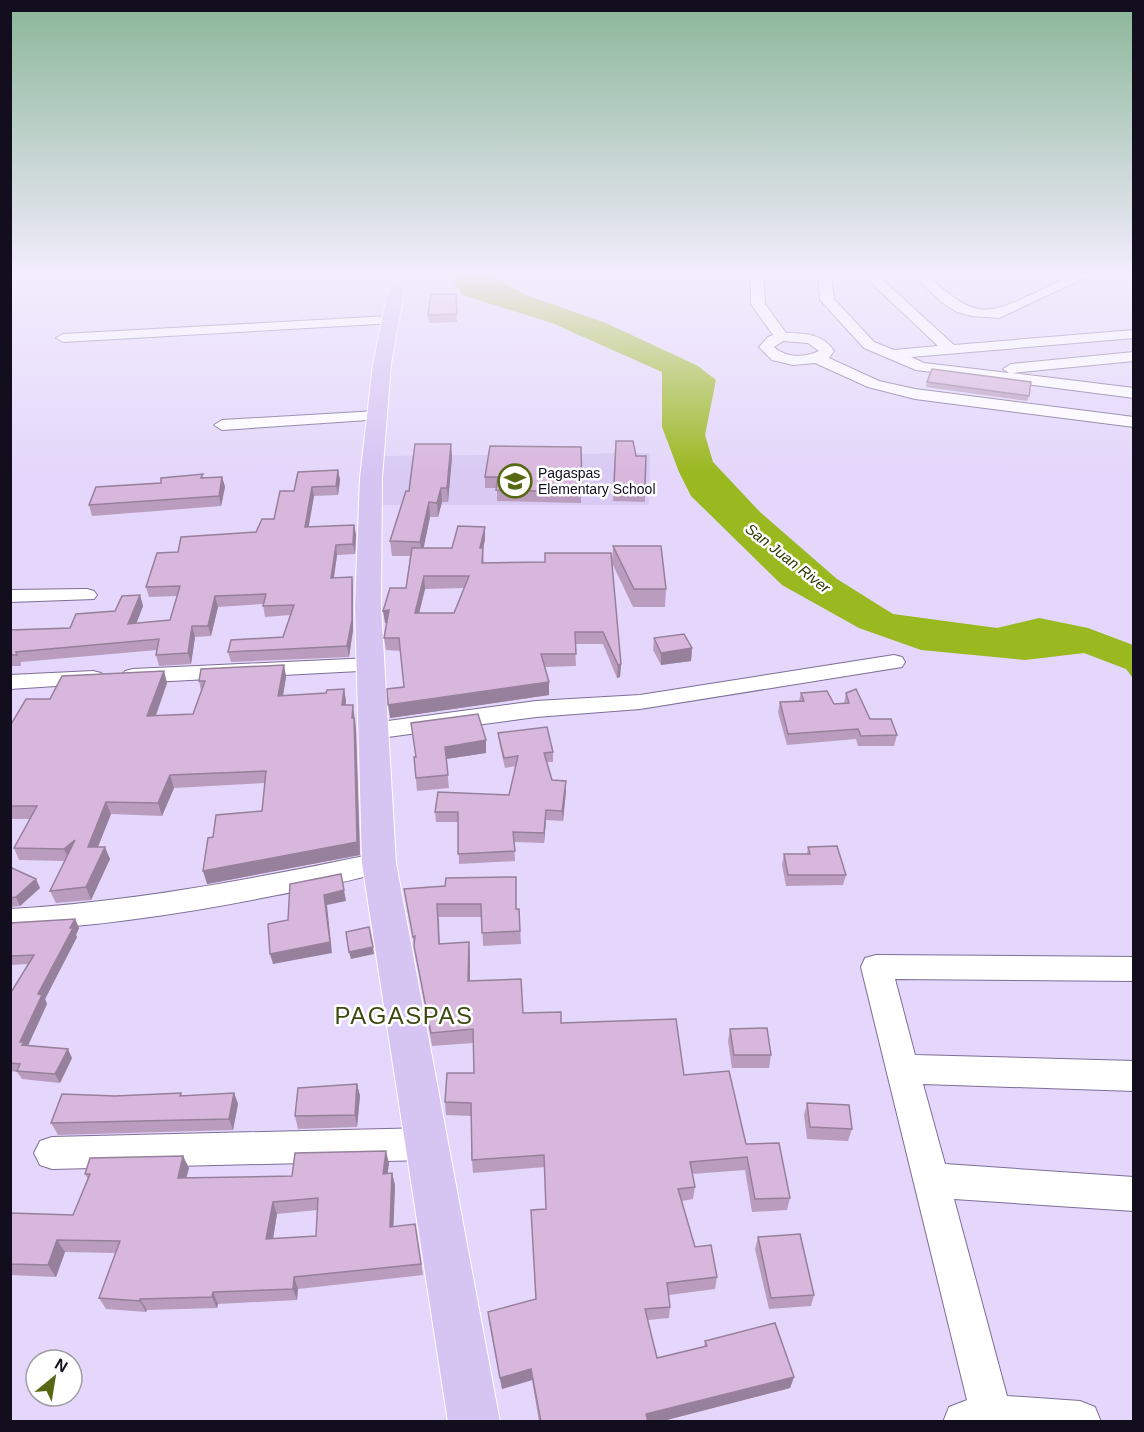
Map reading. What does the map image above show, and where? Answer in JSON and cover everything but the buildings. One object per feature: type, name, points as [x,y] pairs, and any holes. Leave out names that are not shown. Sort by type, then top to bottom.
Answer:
[{"type":"main road","points":[[386,339],[371,478],[368,606],[379,863],[474,1422]]},
{"type":"street","points":[[780,339],[768,343],[766,347],[768,351],[784,358],[796,360],[817,358],[827,351],[817,341],[805,339]]},
{"type":"street","points":[[863,339],[869,345],[921,367],[1134,393]]},
{"type":"street","points":[[939,339],[951,350]]},
{"type":"street","points":[[893,355],[1079,339]]},
{"type":"street","points":[[979,374],[1134,356]]},
{"type":"street","points":[[817,358],[874,384],[915,394],[1134,422]]},
{"type":"street","points":[[222,424],[377,416]]},
{"type":"street","points":[[10,596],[87,595]]},
{"type":"street","points":[[373,731],[536,709],[640,702],[894,662]]},
{"type":"street","points":[[10,682],[371,665]]},
{"type":"street","points":[[10,920],[71,918],[172,903],[379,863]]},
{"type":"street","points":[[1080,1422],[978,1419],[930,1180],[876,967],[1134,969]]},
{"type":"street","points":[[902,1069],[1134,1076]]},
{"type":"street","points":[[52,1153],[427,1144]]},
{"type":"street","points":[[930,1180],[1134,1194]]},
{"type":"shaded area","name":"Pagaspas Elementary School","points":[[650,453],[649,505],[379,505],[381,456]]},
{"type":"water","name":"San Juan River","points":[[588,339],[640,339],[698,366],[716,380],[705,435],[713,462],[760,512],[837,579],[893,614],[997,628],[1039,618],[1088,628],[1133,645],[1133,678],[1126,669],[1084,653],[1025,660],[921,650],[859,628],[782,585],[691,496],[662,427],[662,372]]},
{"type":"place","name":"Pagaspas Elementary School","points":[[515,481]]},
{"type":"district","name":"PAGASPAS","points":[[404,1015]]}]
